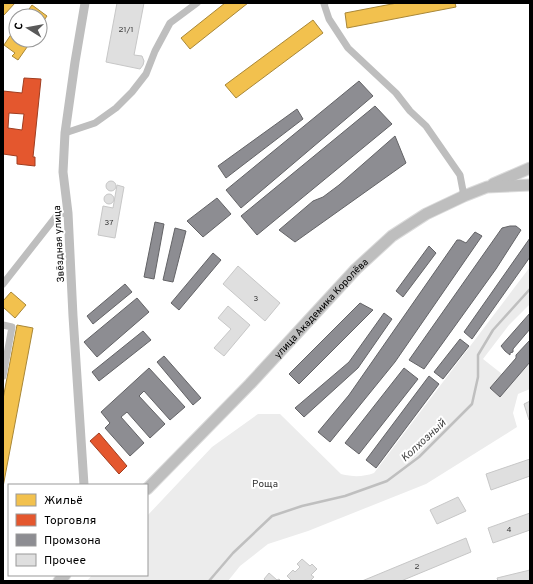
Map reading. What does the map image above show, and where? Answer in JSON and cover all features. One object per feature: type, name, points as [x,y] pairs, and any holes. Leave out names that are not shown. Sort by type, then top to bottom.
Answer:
[{"type":"main road","points":[[487,187],[530,168]]},
{"type":"main road","name":"улица Академика Королёва","points":[[148,488],[250,384],[361,264],[392,236],[426,214],[487,187],[530,185]]},
{"type":"street","name":"Звёздная улица","points":[[84,484],[68,213],[63,172],[65,133],[85,3]]},
{"type":"street","points":[[65,133],[95,123],[116,108],[132,92],[146,74],[155,51],[170,23],[197,3]]},
{"type":"street","points":[[325,3],[324,4],[329,19],[348,48],[396,93],[410,111],[426,126],[460,175],[464,196]]},
{"type":"street","points":[[3,284],[58,214],[68,213]]},
{"type":"street","points":[[3,325],[12,327],[3,376]]},
{"type":"green space","name":"Роща","points":[[530,267],[530,304],[509,325],[483,359],[511,381],[530,360],[530,389],[518,394],[513,413],[517,427],[426,484],[308,531],[268,544],[240,566],[228,581],[87,581],[91,576],[148,576],[148,515],[212,447],[258,414],[280,414],[341,474],[358,476],[374,473]]},
{"type":"building: Жильё","points":[[3,3],[15,3],[10,8],[8,8],[8,11],[3,15]]},
{"type":"building: Жильё","points":[[225,3],[248,3],[190,49],[181,38]]},
{"type":"building: Жильё","points":[[397,3],[455,3],[456,7],[347,28],[345,13]]},
{"type":"building: Жильё","points":[[313,20],[323,33],[236,98],[225,85]]},
{"type":"building: Жильё","points":[[8,39],[8,48],[4,45]]},
{"type":"building: Жильё","points":[[8,48],[26,48],[18,60],[12,56],[15,53]]},
{"type":"building: Жильё","points":[[11,292],[26,305],[15,318],[3,307],[3,301]]},
{"type":"building: Жильё","points":[[17,325],[33,328],[3,487],[3,399]]},
{"type":"building: Торговля","points":[[24,78],[41,79],[33,157],[35,157],[35,166],[17,164],[17,156],[3,154],[3,91],[22,93]],"holes":[[[9,113],[24,114],[22,130],[8,128]]]},
{"type":"building: Торговля","points":[[99,433],[127,466],[119,474],[90,441]]},
{"type":"building: Промзона","points":[[359,81],[373,96],[241,208],[226,190]]},
{"type":"building: Промзона","points":[[375,106],[392,124],[257,235],[241,216]]},
{"type":"building: Промзона","points":[[297,109],[303,119],[226,178],[218,166]]},
{"type":"building: Промзона","points":[[395,136],[406,163],[295,242],[279,230],[313,201],[323,197],[339,185]]},
{"type":"building: Промзона","points":[[217,198],[231,214],[203,237],[187,221]]},
{"type":"building: Промзона","points":[[155,222],[164,224],[154,279],[144,277]]},
{"type":"building: Промзона","points":[[516,226],[521,230],[496,269],[424,369],[409,360],[502,228]]},
{"type":"building: Промзона","points":[[175,228],[186,231],[173,282],[163,280]]},
{"type":"building: Промзона","points":[[475,232],[482,236],[395,362],[330,442],[318,432],[349,395],[457,240],[466,243]]},
{"type":"building: Промзона","points":[[530,238],[530,257],[472,339],[464,332]]},
{"type":"building: Промзона","points":[[429,246],[436,253],[403,297],[396,291]]},
{"type":"building: Промзона","points":[[213,253],[221,260],[179,310],[171,303]]},
{"type":"building: Промзона","points":[[125,284],[132,292],[93,324],[87,316]]},
{"type":"building: Промзона","points":[[137,298],[149,312],[97,357],[84,342]]},
{"type":"building: Промзона","points":[[360,303],[373,310],[299,384],[289,374]]},
{"type":"building: Промзона","points":[[384,313],[392,319],[358,368],[304,417],[295,408],[349,362]]},
{"type":"building: Промзона","points":[[530,313],[530,329],[513,349],[513,352],[510,353],[510,355],[501,346]]},
{"type":"building: Промзона","points":[[143,331],[151,340],[99,381],[92,372]]},
{"type":"building: Промзона","points":[[460,339],[469,346],[443,379],[434,372]]},
{"type":"building: Промзона","points":[[530,340],[530,362],[500,397],[490,388]]},
{"type":"building: Промзона","points":[[164,356],[201,398],[193,405],[157,362]]},
{"type":"building: Промзона","points":[[149,368],[185,407],[170,420],[144,391],[139,396],[165,424],[150,438],[127,412],[121,417],[144,443],[130,456],[105,428],[110,423],[101,412]]},
{"type":"building: Промзона","points":[[404,368],[418,379],[359,454],[345,443]]},
{"type":"building: Промзона","points":[[429,376],[439,384],[376,468],[366,460]]},
{"type":"building: Прочее","points":[[117,3],[144,3],[134,55],[142,56],[144,61],[140,69],[106,62]]},
{"type":"building: Прочее","points":[[109,181],[113,181],[116,186],[113,191],[109,191],[106,188],[106,184]]},
{"type":"building: Прочее","points":[[117,185],[124,187],[115,238],[98,235],[103,206],[113,208]]},
{"type":"building: Прочее","points":[[109,194],[114,199],[109,204],[104,199]]},
{"type":"building: Прочее","points":[[238,266],[280,303],[265,321],[223,284]]},
{"type":"building: Прочее","points":[[228,306],[250,325],[224,356],[214,348],[231,329],[218,318]]},
{"type":"building: Прочее","points":[[530,401],[530,419],[529,420],[524,404]]},
{"type":"building: Прочее","points":[[530,459],[530,476],[491,490],[486,474]]},
{"type":"building: Прочее","points":[[458,497],[466,511],[437,524],[430,510]]},
{"type":"building: Прочее","points":[[530,513],[530,530],[493,543],[488,528]]},
{"type":"building: Прочее","points":[[466,538],[471,552],[401,581],[362,581]]},
{"type":"building: Прочее","points":[[302,559],[310,566],[312,564],[317,569],[311,575],[314,577],[310,581],[292,581],[287,576],[293,570],[295,572],[300,567],[297,564]]},
{"type":"building: Прочее","points":[[530,570],[530,581],[498,581],[497,578]]},
{"type":"building: Прочее","points":[[269,573],[277,580],[279,579],[281,581],[266,581],[264,579]]},
{"type":"waterway","name":"Колхозный","points":[[209,581],[233,553],[272,516],[302,506],[345,496],[387,481],[419,457],[472,404],[478,377],[478,355],[493,330],[530,289]]}]
